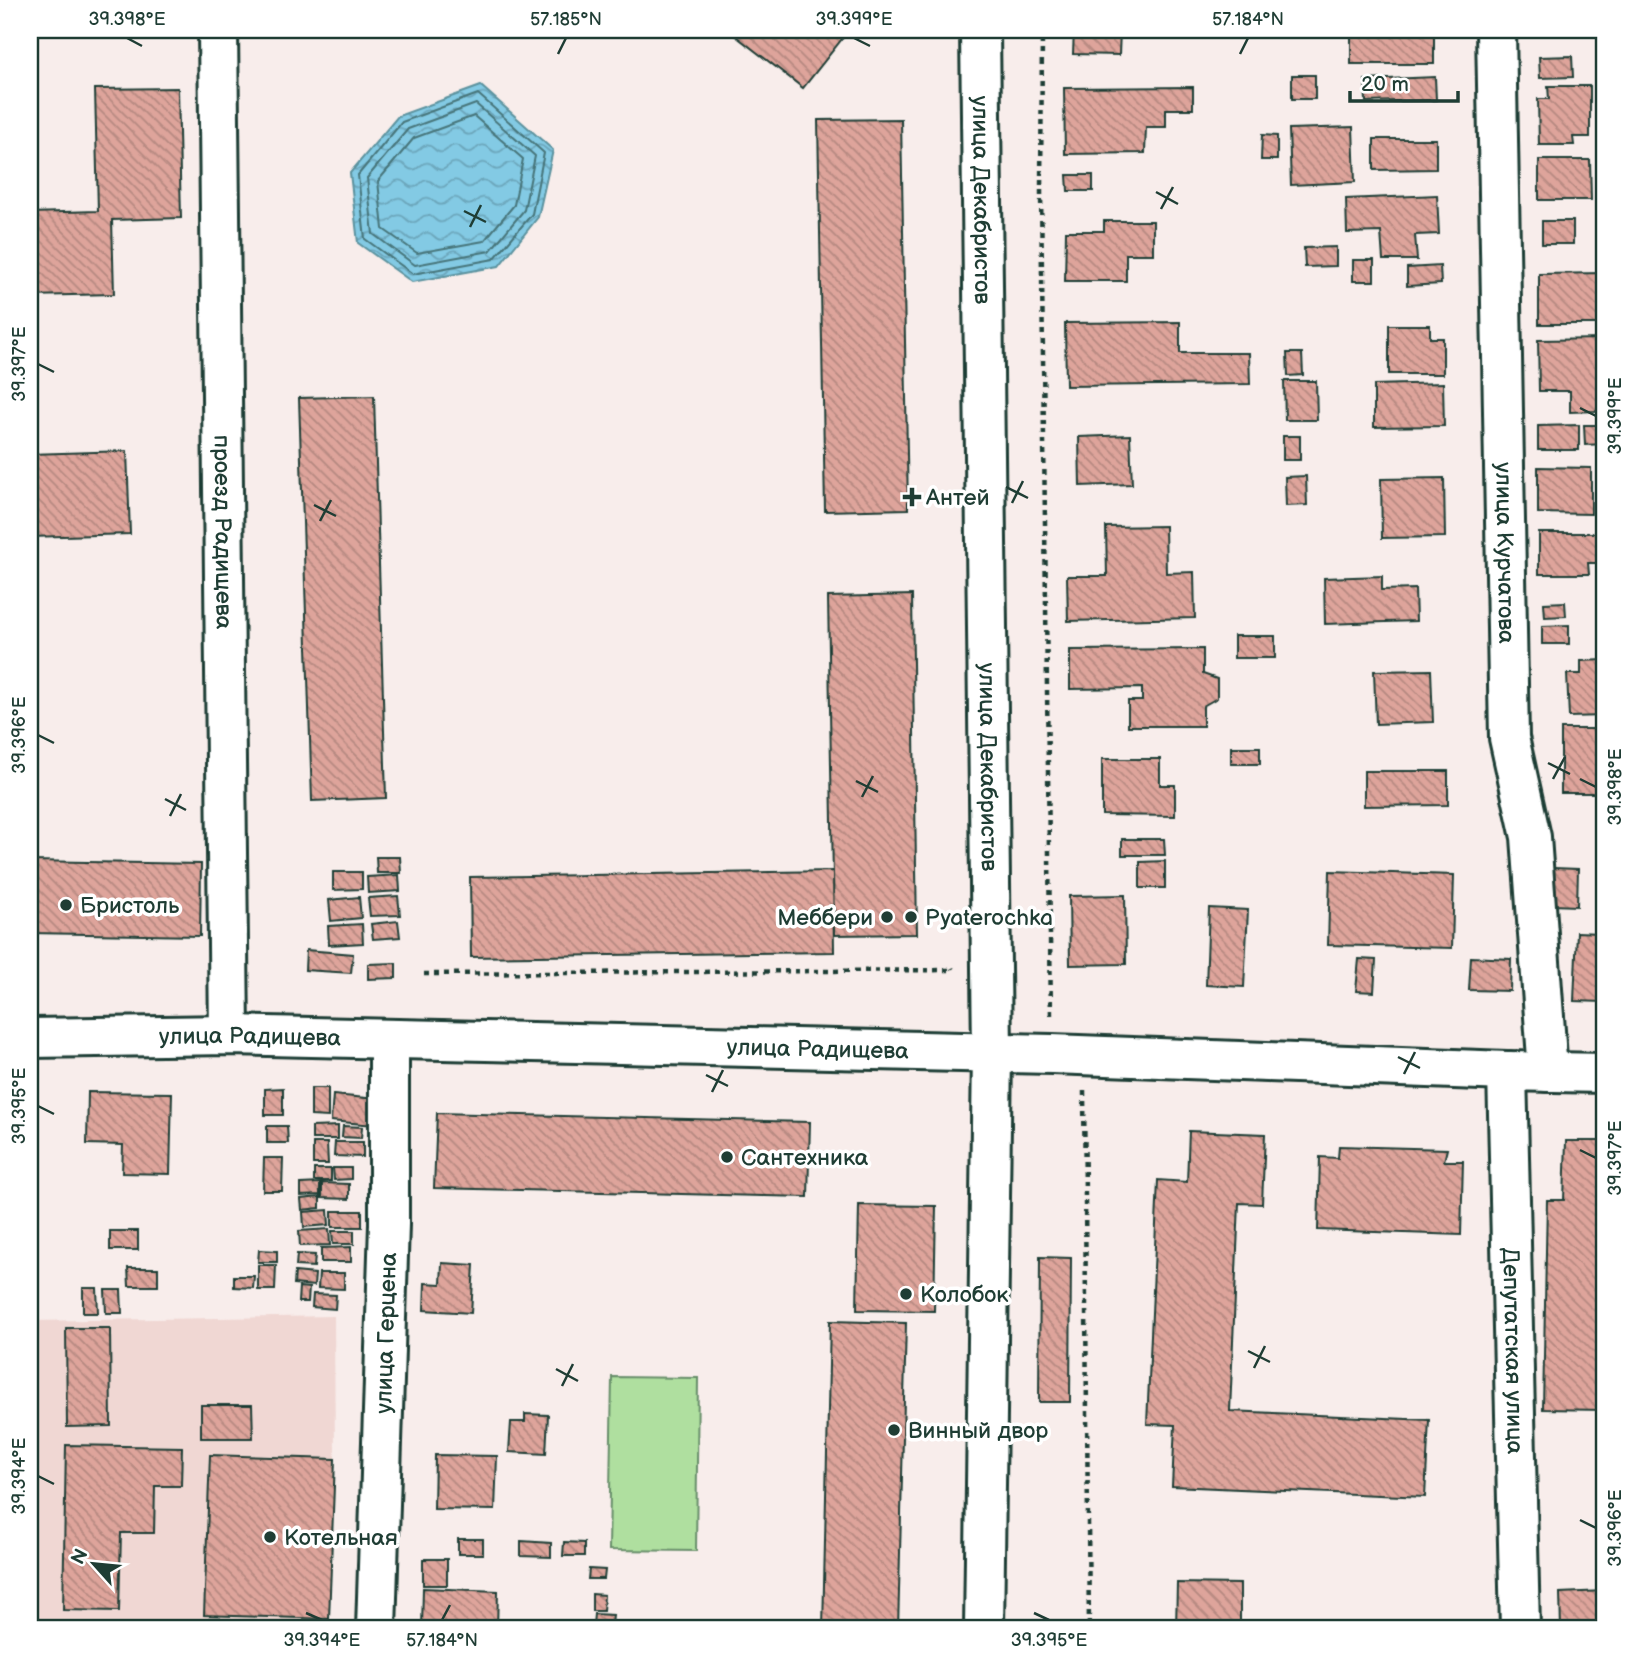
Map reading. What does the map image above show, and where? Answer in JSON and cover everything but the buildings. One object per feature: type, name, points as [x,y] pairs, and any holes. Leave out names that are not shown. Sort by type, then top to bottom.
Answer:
[{"type":"street","name":"проезд Радищева","points":[[218,30],[229,1035]]},
{"type":"street","name":"улица Декабристов","points":[[980,30],[992,1053],[984,1629]]},
{"type":"street","name":"улица Курчатова","points":[[1496,30],[1509,738],[1531,837],[1548,1072]]},
{"type":"street","name":"улица Радищева","points":[[30,1038],[229,1035],[1068,1054],[1604,1073]]},
{"type":"street","name":"улица Герцена","points":[[376,1629],[389,1224],[389,1039]]},
{"type":"street","name":"Депутатская улица","points":[[1507,1071],[1520,1629]]},
{"type":"path","points":[[1042,30],[1041,192],[1089,1629]]},
{"type":"path","points":[[424,974],[953,970],[952,956]]},
{"type":"shaded area","points":[[334,1316],[335,1459],[329,1629],[30,1629],[30,1321]]},
{"type":"green space","points":[[612,1377],[698,1378],[696,1551],[609,1550]]},
{"type":"water","points":[[481,86],[553,150],[538,217],[499,266],[412,282],[358,243],[350,173],[398,116]]},
{"type":"place","name":"Антей","points":[[912,497]]},
{"type":"place","name":"Бристоль","points":[[66,905]]},
{"type":"place","name":"Меббери","points":[[887,917]]},
{"type":"place","name":"Pyaterochka","points":[[911,917]]},
{"type":"place","name":"Сантехника","points":[[727,1157]]},
{"type":"place","name":"Колобок","points":[[906,1294]]},
{"type":"place","name":"Винный двор","points":[[894,1430]]},
{"type":"place","name":"Котельная","points":[[270,1537]]}]
